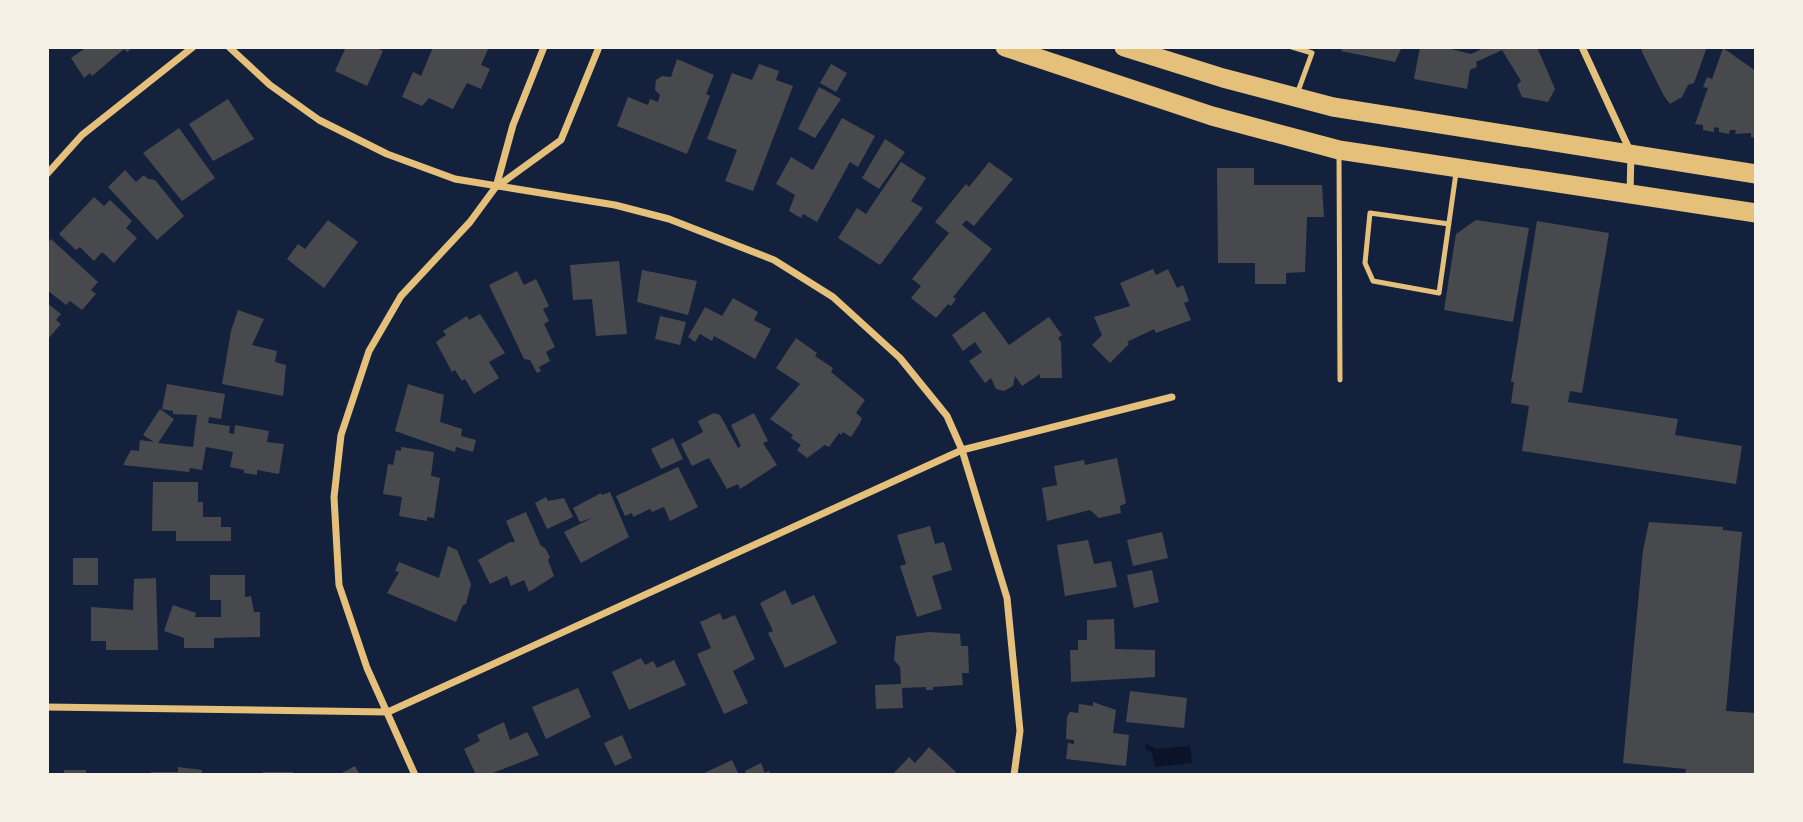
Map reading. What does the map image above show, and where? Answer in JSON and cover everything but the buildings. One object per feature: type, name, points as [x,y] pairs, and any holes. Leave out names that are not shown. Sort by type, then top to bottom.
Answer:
[{"type":"highway","points":[[1005,47],[1212,116],[1339,150],[1756,213]]},
{"type":"highway","points":[[1124,47],[1333,107],[1756,174]]},
{"type":"street","points":[[47,174],[82,135],[193,47]]},
{"type":"street","points":[[229,47],[270,85],[318,120],[387,153],[456,179],[495,188],[615,205],[669,219],[774,260],[833,297],[900,358],[947,416],[962,450],[1007,598],[1020,731],[1014,775]]},
{"type":"street","points":[[495,188],[513,125],[544,47]]},
{"type":"street","points":[[415,775],[367,668],[340,585],[334,497],[341,435],[369,351],[401,296],[470,222],[495,188],[561,140],[599,47]]},
{"type":"street","points":[[1582,47],[1631,153],[1630,193]]},
{"type":"street","points":[[47,707],[388,712],[962,450],[1172,397]]},
{"type":"lane","points":[[1292,47],[1312,53],[1295,97]]},
{"type":"lane","points":[[1339,150],[1340,380]]},
{"type":"lane","points":[[1449,224],[1370,213],[1365,263],[1373,281],[1439,293],[1449,224],[1457,166]]},
{"type":"water","points":[[1146,743],[1156,749],[1190,746],[1192,763],[1155,767],[1152,752],[1145,749]]}]
